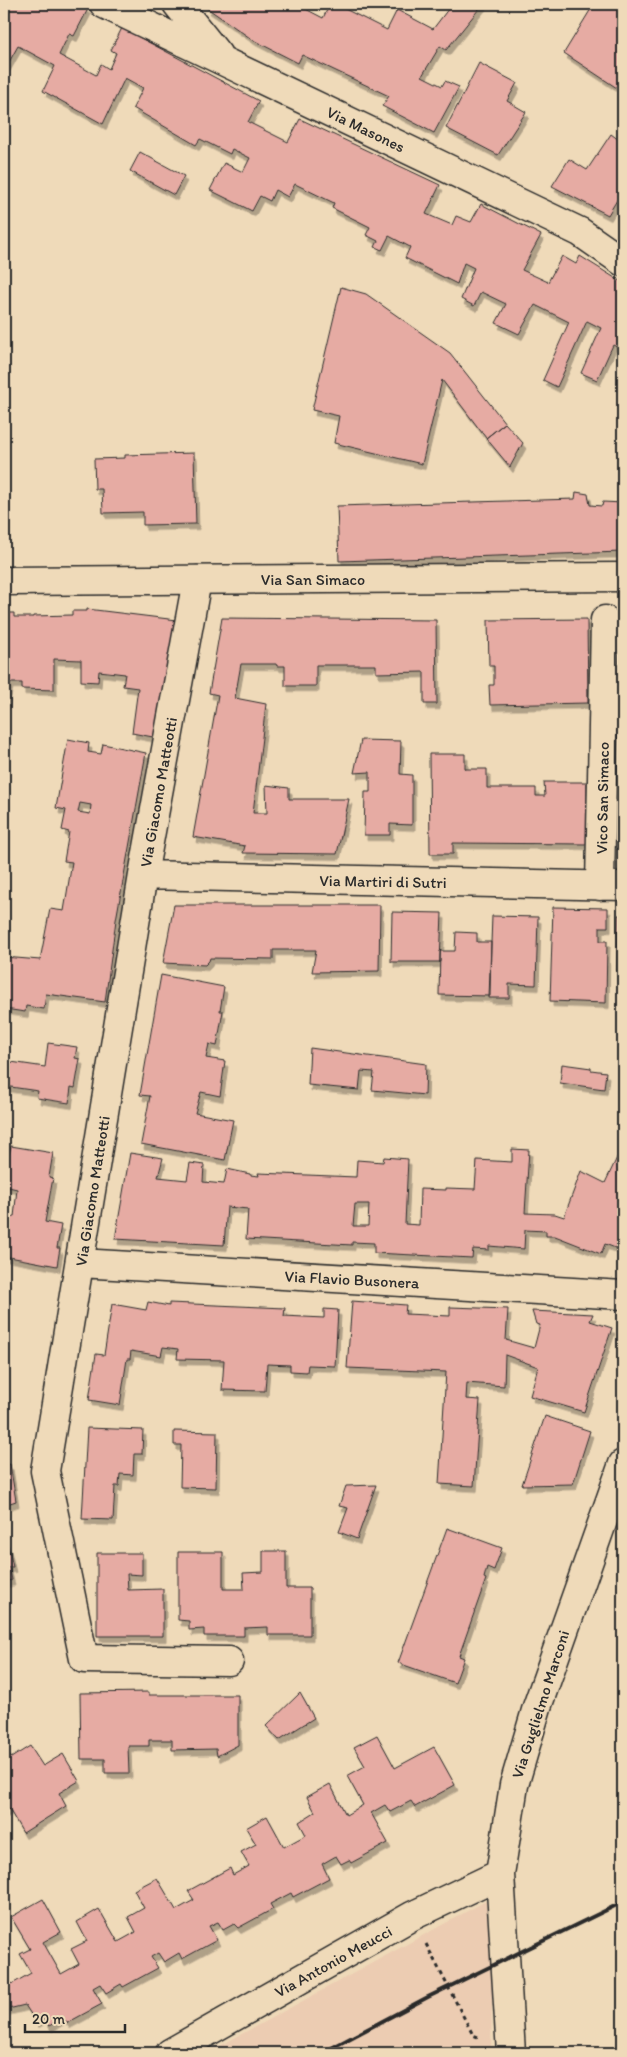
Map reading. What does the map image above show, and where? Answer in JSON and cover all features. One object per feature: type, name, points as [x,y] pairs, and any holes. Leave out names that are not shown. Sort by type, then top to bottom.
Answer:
[{"type":"street","name":"Via Masones","points":[[104,4],[580,232],[623,262]]},
{"type":"street","points":[[177,4],[223,61]]},
{"type":"street","name":"Via San Simaco","points":[[4,581],[623,577]]},
{"type":"street","name":"Via Giacomo Matteotti","points":[[197,580],[143,875],[46,1471],[84,1659],[229,1661]]},
{"type":"street","name":"Vico San Simaco","points":[[605,620],[612,886]]},
{"type":"street","name":"Via Martiri di Sutri","points":[[143,875],[612,886]]},
{"type":"street","name":"Via Flavio Busonera","points":[[80,1263],[623,1295]]},
{"type":"street","name":"Via Guglielmo Marconi","points":[[511,2051],[500,1874],[516,1776],[537,1707],[623,1464]]},
{"type":"street","name":"Via Antonio Meucci","points":[[170,2053],[412,1916],[500,1874]]},
{"type":"path","points":[[412,1916],[473,2035],[511,2051]]},
{"type":"shaded area","points":[[486,1901],[492,1990],[491,2053],[207,2053]]},
{"type":"building","points":[[4,4],[79,4],[88,9],[74,36],[69,34],[59,55],[96,75],[101,64],[109,69],[116,53],[111,50],[122,28],[259,101],[248,122],[288,142],[300,119],[440,185],[426,214],[452,225],[456,216],[471,222],[481,204],[541,235],[522,270],[548,282],[562,256],[576,264],[580,256],[623,283],[623,350],[613,345],[597,380],[581,373],[601,328],[587,321],[557,387],[543,380],[569,322],[535,305],[519,334],[496,323],[506,304],[481,292],[474,306],[461,299],[474,268],[464,263],[457,284],[405,258],[410,247],[389,236],[382,250],[375,247],[378,241],[366,235],[370,227],[332,208],[334,203],[295,184],[288,197],[275,190],[270,201],[260,196],[252,211],[210,190],[224,163],[243,172],[250,158],[232,149],[230,154],[200,139],[196,145],[133,108],[143,88],[125,78],[103,124],[43,91],[55,66],[18,46],[4,71]]},
{"type":"building","points":[[210,4],[296,4],[323,18],[330,4],[335,4],[387,30],[397,10],[433,29],[452,4],[483,4],[446,50],[440,46],[422,76],[442,86],[445,81],[459,87],[434,133],[382,106],[389,96],[302,55],[298,63],[253,40],[207,8]]},
{"type":"building","points":[[594,4],[616,4],[623,9],[623,92],[564,53]]},
{"type":"building","points":[[479,63],[517,83],[507,101],[526,112],[498,155],[446,128]]},
{"type":"building","points":[[611,134],[623,143],[623,190],[608,215],[552,186],[569,159],[587,170]]},
{"type":"building","points":[[140,152],[184,176],[174,195],[130,171]]},
{"type":"building","points":[[341,287],[366,294],[450,353],[505,423],[486,438],[442,380],[422,464],[334,443],[339,416],[312,410]]},
{"type":"building","points":[[505,423],[523,443],[510,467],[486,438]]},
{"type":"building","points":[[194,453],[196,524],[143,525],[143,512],[103,513],[102,489],[95,489],[94,459],[125,458],[125,455]]},
{"type":"building","points":[[576,492],[588,494],[590,505],[602,506],[603,502],[623,503],[623,552],[339,561],[337,506],[575,499]]},
{"type":"building","points":[[87,609],[177,620],[158,738],[132,733],[138,688],[123,686],[125,674],[99,671],[98,682],[81,681],[81,660],[54,659],[54,690],[22,689],[22,683],[10,683],[4,708],[4,613],[14,613],[14,617],[33,617],[72,615],[72,611],[87,611]]},
{"type":"building","points":[[222,618],[436,620],[437,704],[424,704],[424,672],[376,673],[376,665],[316,665],[316,686],[285,686],[285,666],[277,666],[276,664],[241,664],[235,698],[266,704],[253,813],[267,813],[266,785],[289,788],[289,799],[349,799],[337,854],[243,853],[245,846],[193,837],[218,695],[209,693]]},
{"type":"building","points":[[587,619],[588,703],[490,705],[489,685],[494,685],[494,666],[489,666],[488,620]]},
{"type":"building","points":[[68,739],[89,743],[88,752],[101,754],[103,744],[146,753],[116,920],[105,1002],[46,994],[44,1009],[26,1006],[25,1012],[5,1009],[4,1017],[4,957],[40,960],[50,909],[64,911],[72,862],[64,861],[69,832],[62,830],[66,810],[56,808]],"holes":[[[80,803],[91,805],[90,814],[78,812]]]},
{"type":"building","points":[[361,740],[401,741],[400,774],[412,775],[412,825],[390,824],[390,835],[364,835],[365,792],[370,792],[370,772],[354,773]]},
{"type":"building","points":[[429,754],[465,754],[465,769],[487,769],[487,788],[536,788],[536,796],[545,796],[544,782],[587,782],[587,844],[453,843],[453,854],[430,854]]},
{"type":"building","points":[[174,905],[380,905],[379,971],[312,972],[316,950],[273,950],[273,959],[210,958],[205,965],[163,963]]},
{"type":"building","points":[[553,907],[608,908],[608,927],[600,927],[600,941],[607,941],[606,1003],[550,1001]]},
{"type":"building","points":[[392,912],[442,913],[440,962],[391,962]]},
{"type":"building","points":[[618,915],[623,915],[623,972],[617,971]]},
{"type":"building","points":[[492,916],[538,917],[536,985],[509,984],[509,998],[489,998]]},
{"type":"building","points":[[456,932],[477,933],[477,942],[491,942],[490,996],[439,995],[440,951],[455,951]]},
{"type":"building","points":[[161,975],[224,987],[220,1011],[223,1011],[217,1046],[209,1044],[206,1058],[225,1061],[220,1096],[201,1092],[195,1113],[233,1120],[225,1160],[141,1144],[150,1096],[140,1095]]},
{"type":"building","points":[[48,1043],[77,1047],[75,1058],[80,1059],[75,1088],[71,1087],[69,1103],[37,1098],[38,1091],[4,1086],[4,1061],[45,1067]]},
{"type":"building","points":[[310,1048],[426,1064],[425,1095],[372,1090],[374,1072],[361,1071],[359,1090],[308,1085]]},
{"type":"building","points":[[562,1064],[606,1072],[604,1089],[560,1083]]},
{"type":"building","points":[[623,1145],[623,1251],[605,1244],[601,1254],[555,1236],[546,1236],[546,1231],[525,1230],[524,1249],[489,1246],[489,1250],[473,1249],[472,1258],[374,1253],[374,1243],[352,1242],[352,1245],[246,1239],[248,1209],[227,1207],[224,1245],[115,1239],[130,1153],[163,1158],[158,1177],[187,1180],[190,1163],[204,1165],[203,1182],[224,1184],[227,1169],[259,1176],[258,1173],[356,1177],[357,1160],[383,1162],[384,1157],[408,1159],[405,1224],[419,1225],[420,1189],[475,1189],[477,1160],[512,1162],[512,1149],[529,1150],[525,1213],[555,1214],[564,1217],[581,1171],[605,1183]],"holes":[[[355,1204],[369,1204],[368,1226],[353,1226]]]},
{"type":"building","points":[[11,1146],[53,1153],[49,1177],[53,1178],[45,1222],[61,1225],[57,1248],[60,1248],[57,1266],[4,1256],[4,1215],[14,1217],[17,1189],[4,1186],[4,1153],[9,1154]]},
{"type":"building","points":[[352,1301],[406,1305],[405,1314],[450,1316],[450,1307],[508,1309],[506,1340],[534,1348],[540,1325],[536,1324],[532,1311],[593,1314],[590,1321],[612,1328],[584,1412],[530,1396],[538,1367],[505,1355],[504,1386],[467,1383],[466,1399],[480,1400],[474,1486],[439,1484],[446,1372],[347,1368]]},
{"type":"building","points":[[148,1302],[169,1306],[169,1303],[285,1308],[284,1316],[324,1318],[324,1309],[338,1310],[335,1366],[308,1365],[307,1372],[290,1371],[290,1365],[267,1364],[265,1391],[222,1390],[224,1360],[177,1359],[178,1349],[163,1347],[161,1356],[131,1351],[130,1359],[127,1359],[120,1405],[89,1400],[96,1354],[104,1355],[112,1304],[146,1310]]},
{"type":"building","points":[[545,1416],[590,1431],[573,1484],[522,1485]]},
{"type":"building","points":[[87,1428],[143,1430],[142,1454],[134,1454],[133,1475],[120,1474],[119,1486],[115,1486],[113,1520],[82,1519]]},
{"type":"building","points":[[174,1431],[217,1432],[216,1488],[180,1487],[181,1445],[174,1445]]},
{"type":"building","points":[[10,1464],[16,1501],[4,1505],[4,1466]]},
{"type":"building","points":[[376,1485],[357,1539],[339,1532],[348,1508],[339,1506],[346,1486]]},
{"type":"building","points":[[447,1528],[502,1548],[494,1570],[487,1567],[484,1578],[486,1579],[459,1656],[464,1658],[455,1683],[398,1663]]},
{"type":"building","points":[[4,1545],[8,1545],[13,1567],[9,1567],[12,1580],[4,1582]]},
{"type":"building","points":[[263,1551],[286,1551],[286,1588],[310,1588],[310,1635],[268,1635],[268,1627],[244,1628],[244,1636],[204,1636],[204,1629],[189,1630],[189,1621],[178,1620],[178,1552],[223,1552],[223,1589],[244,1589],[243,1573],[263,1572]]},
{"type":"building","points":[[97,1553],[142,1553],[142,1575],[127,1574],[128,1590],[163,1589],[163,1636],[97,1636]]},
{"type":"building","points":[[149,1692],[149,1695],[238,1695],[238,1745],[217,1756],[216,1749],[172,1750],[172,1740],[149,1740],[149,1746],[128,1746],[129,1773],[105,1773],[105,1759],[81,1759],[80,1693]]},
{"type":"building","points":[[300,1693],[314,1718],[279,1740],[266,1726]]},
{"type":"building","points":[[377,1735],[395,1768],[434,1747],[455,1785],[415,1807],[411,1801],[390,1812],[385,1805],[371,1813],[388,1843],[351,1863],[349,1860],[341,1864],[336,1856],[322,1864],[329,1878],[293,1897],[291,1893],[270,1904],[273,1909],[238,1928],[234,1924],[223,1930],[218,1922],[209,1926],[217,1940],[182,1959],[179,1953],[164,1962],[158,1953],[151,1957],[158,1968],[123,1987],[121,1984],[106,1993],[100,1984],[93,1988],[102,2004],[67,2023],[63,2018],[49,2026],[43,2018],[36,2022],[25,2005],[4,2010],[4,1982],[9,1979],[12,1984],[31,1973],[20,1954],[30,1949],[11,1917],[43,1899],[61,1932],[43,1942],[61,1974],[79,1964],[71,1949],[87,1941],[77,1922],[99,1909],[118,1942],[136,1932],[128,1917],[144,1908],[134,1890],[157,1878],[176,1910],[194,1900],[188,1891],[230,1868],[233,1875],[249,1866],[241,1852],[256,1844],[246,1828],[267,1816],[284,1847],[306,1835],[299,1822],[315,1812],[307,1797],[330,1784],[346,1815],[363,1805],[347,1776],[365,1766],[354,1747]]},
{"type":"building","points":[[30,1746],[43,1766],[63,1754],[79,1781],[59,1793],[66,1806],[23,1833],[9,1809],[4,1812],[4,1753],[7,1751],[11,1758]]},
{"type":"railway","points":[[322,2053],[428,1997],[623,1902]]}]
